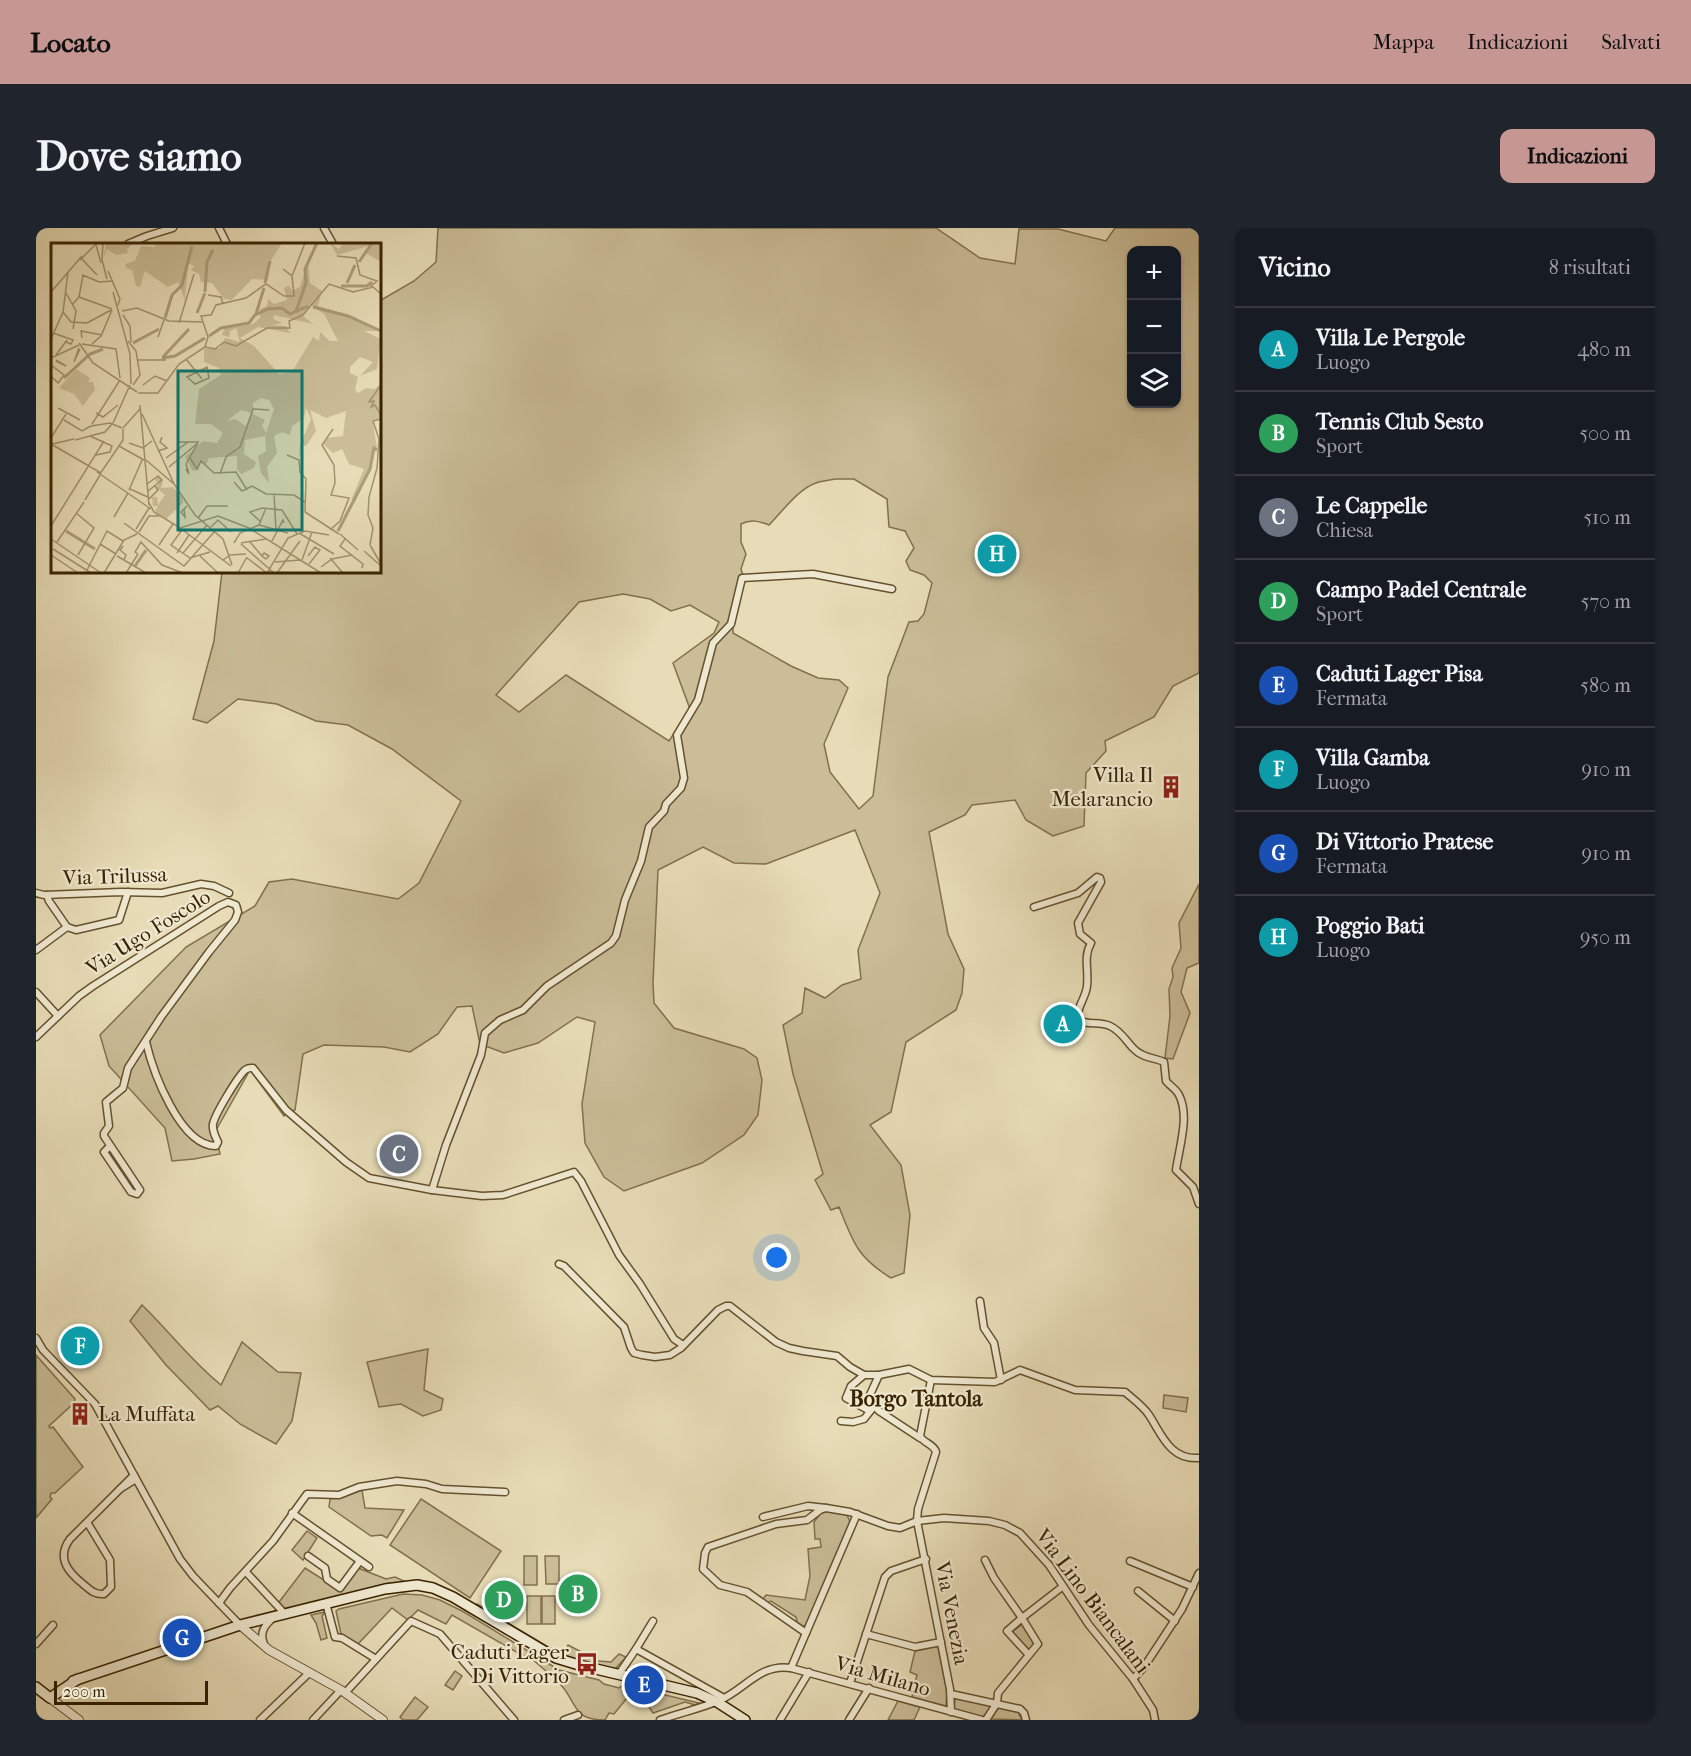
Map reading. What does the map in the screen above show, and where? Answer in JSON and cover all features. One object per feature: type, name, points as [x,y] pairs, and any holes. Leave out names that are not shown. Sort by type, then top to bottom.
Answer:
[{"type":"main road","points":[[36,1687],[50,1698],[73,1682],[240,1625],[402,1585],[428,1587],[453,1597],[550,1655],[572,1663],[720,1700],[746,1720]]},
{"type":"street","points":[[130,243],[173,228]]},
{"type":"street","points":[[219,228],[226,243]]},
{"type":"street","points":[[324,228],[332,243]]},
{"type":"street","points":[[432,1190],[446,1144],[477,1066],[485,1033],[500,1020],[523,1010],[548,986],[611,943],[616,936],[625,900],[641,861],[649,826],[664,811],[666,804],[681,788],[684,778],[677,735],[698,700],[713,643],[731,624],[742,578],[813,574],[892,589]]},
{"type":"street","points":[[1034,907],[1078,893],[1097,877],[1100,878],[1101,882],[1078,923],[1080,934],[1091,943],[1086,954],[1087,990],[1078,1010],[1078,1019]]},
{"type":"street","name":"Via Trilussa","points":[[36,893],[47,895],[162,893],[208,884],[229,893]]},
{"type":"street","points":[[47,895],[67,927],[75,930],[119,920],[128,892]]},
{"type":"street","name":"Via Ugo Foscolo","points":[[36,1037],[79,996],[93,986],[219,906],[228,902],[236,905],[238,912],[235,920],[169,1005],[146,1042]]},
{"type":"street","points":[[36,950],[67,927]]},
{"type":"street","points":[[36,992],[58,1016]]},
{"type":"street","points":[[1053,1015],[1078,1019],[1082,1023],[1111,1026],[1121,1033],[1137,1052],[1164,1062],[1166,1081],[1179,1094],[1182,1106],[1183,1122],[1176,1170],[1192,1187],[1199,1204]]},
{"type":"street","points":[[146,1042],[151,1062],[171,1106],[195,1138],[209,1146],[216,1146],[218,1142],[213,1134],[213,1124],[239,1079],[250,1067],[254,1068],[286,1110],[346,1162],[369,1178],[432,1190],[482,1196],[503,1195],[575,1173],[619,1255],[674,1339],[683,1345]]},
{"type":"street","points":[[110,1146],[104,1152],[131,1192],[137,1194],[140,1190],[110,1146],[104,1133],[109,1126],[106,1102],[123,1088],[128,1068],[146,1042]]},
{"type":"street","points":[[559,1264],[564,1266],[624,1327],[634,1353],[664,1357],[676,1352],[718,1310],[730,1306],[776,1341],[789,1348],[837,1356],[864,1375],[879,1376],[909,1369],[932,1380],[995,1382],[1020,1370],[1075,1390],[1125,1392],[1135,1403],[1143,1407],[1175,1453],[1189,1458],[1199,1458]]},
{"type":"street","points":[[980,1301],[984,1328],[994,1343],[1001,1380]]},
{"type":"street","points":[[36,1338],[43,1350],[95,1404],[180,1559],[219,1603],[265,1647],[343,1691],[383,1720]]},
{"type":"street","points":[[864,1375],[851,1386],[846,1398],[872,1408],[920,1438],[936,1452],[918,1509],[917,1521]]},
{"type":"street","points":[[872,1408],[868,1399],[879,1376]]},
{"type":"street","points":[[920,1438],[932,1380]]},
{"type":"street","points":[[841,1421],[854,1422],[864,1419],[872,1408]]},
{"type":"street","points":[[87,1522],[111,1563],[111,1587],[104,1594],[95,1593],[71,1575],[66,1566],[64,1553],[66,1545],[87,1522],[120,1489],[135,1477]]},
{"type":"street","points":[[219,1603],[273,1541],[307,1494],[339,1496],[359,1487],[397,1481],[426,1484],[442,1489],[505,1492]]},
{"type":"street","name":"Via Lino Biancalani","points":[[763,1517],[808,1506],[857,1514],[888,1526],[900,1528],[917,1521],[944,1518],[989,1521],[1005,1525],[1020,1533],[1037,1550],[1089,1625],[1133,1679],[1153,1710],[1155,1720]]},
{"type":"street","points":[[806,1633],[747,1592],[720,1585],[703,1569],[704,1555],[710,1545],[776,1524],[807,1521],[826,1508]]},
{"type":"street","points":[[292,1513],[369,1567]]},
{"type":"street","points":[[660,1720],[720,1700],[764,1671],[781,1666],[791,1668],[857,1514]]},
{"type":"street","name":"Via Venezia","points":[[917,1521],[951,1694],[951,1712]]},
{"type":"street","points":[[308,1556],[325,1568],[327,1579],[340,1588],[360,1561]]},
{"type":"street","points":[[850,1683],[885,1577],[891,1571],[926,1559]]},
{"type":"street","points":[[985,1560],[994,1578],[1038,1644],[999,1693],[997,1703],[987,1720]]},
{"type":"street","points":[[1130,1561],[1193,1587]]},
{"type":"street","points":[[246,1572],[280,1614],[263,1629],[262,1637],[265,1647]]},
{"type":"street","points":[[1133,1679],[1175,1621],[1188,1600],[1199,1573]]},
{"type":"street","points":[[1029,1655],[1006,1631],[1062,1587]]},
{"type":"street","points":[[1138,1591],[1175,1621]]},
{"type":"street","points":[[326,1603],[336,1637],[342,1638],[376,1659]]},
{"type":"street","points":[[314,1720],[411,1621],[440,1634],[514,1720]]},
{"type":"street","points":[[619,1674],[652,1621]]},
{"type":"street","points":[[36,1644],[53,1625]]},
{"type":"street","points":[[866,1634],[915,1647],[941,1642]]},
{"type":"street","points":[[636,1649],[720,1700]]},
{"type":"street","name":"Via Milano","points":[[791,1668],[982,1720]]},
{"type":"street","points":[[780,1720],[809,1672]]},
{"type":"street","points":[[260,1720],[309,1673]]},
{"type":"street","points":[[849,1720],[869,1688]]},
{"type":"street","points":[[951,1694],[1020,1709],[1025,1714],[1026,1720]]},
{"type":"street","points":[[50,1698],[74,1718]]},
{"type":"street","points":[[564,1720],[578,1715]]},
{"type":"shaded area","points":[[438,228],[936,228],[980,258],[1015,264],[1019,229],[1058,229],[1106,241],[1115,228],[1199,228],[1199,673],[1173,686],[1154,717],[1105,741],[1106,751],[1086,773],[1084,826],[1053,836],[1026,820],[1015,800],[972,805],[965,815],[929,832],[948,934],[964,969],[962,993],[956,1010],[906,1042],[891,1112],[870,1125],[901,1165],[910,1215],[904,1273],[891,1278],[863,1256],[839,1207],[831,1210],[815,1180],[823,1174],[793,1074],[783,1025],[802,1013],[805,988],[825,998],[842,985],[861,979],[858,950],[880,893],[855,830],[766,864],[734,863],[703,847],[658,870],[654,1003],[674,1028],[744,1049],[757,1058],[762,1080],[758,1115],[744,1135],[702,1163],[624,1191],[604,1177],[585,1143],[582,1104],[595,1022],[577,1017],[538,1043],[504,1053],[480,1044],[472,1006],[457,1007],[438,1034],[410,1052],[384,1047],[324,1045],[303,1054],[295,1110],[284,1116],[250,1070],[215,1132],[220,1154],[194,1159],[172,1161],[165,1128],[109,1066],[100,1035],[186,947],[255,906],[269,882],[292,879],[398,899],[419,883],[461,801],[392,749],[348,725],[316,721],[277,704],[238,699],[207,723],[193,719],[214,641],[222,573],[381,573],[381,299],[414,281],[436,262]],"holes":[[[834,479],[854,479],[887,499],[889,527],[905,531],[914,548],[906,561],[910,570],[924,575],[932,583],[924,614],[918,621],[909,622],[888,677],[873,796],[859,809],[830,772],[824,744],[848,688],[839,680],[818,678],[791,666],[733,633],[733,607],[745,582],[741,569],[746,554],[741,542],[741,524],[755,521],[769,525],[803,490],[816,483]],[[623,594],[650,599],[671,611],[690,605],[719,622],[714,633],[673,663],[690,709],[669,741],[566,675],[519,712],[496,695],[579,602]]]},
{"type":"shaded area","points":[[1199,884],[1199,963],[1187,968],[1181,992],[1190,1013],[1173,1059],[1165,1058],[1172,968],[1181,948],[1179,923]]},
{"type":"shaded area","points":[[142,1305],[221,1385],[242,1342],[278,1372],[301,1373],[292,1421],[276,1444],[240,1424],[218,1406],[210,1410],[166,1365],[130,1321]]},
{"type":"shaded area","points":[[428,1349],[424,1390],[443,1399],[441,1410],[423,1416],[401,1404],[379,1407],[367,1362]]},
{"type":"shaded area","points":[[36,1355],[75,1399],[74,1403],[49,1426],[53,1427],[83,1467],[55,1493],[51,1493],[52,1499],[36,1518]]},
{"type":"shaded area","points":[[1164,1395],[1188,1398],[1186,1412],[1163,1408]]},
{"type":"shaded area","points":[[362,1490],[365,1508],[404,1510],[387,1538],[382,1535],[371,1536],[329,1507],[330,1499],[341,1498]]},
{"type":"shaded area","points":[[421,1499],[501,1551],[470,1598],[390,1545]]},
{"type":"shaded area","points":[[825,1511],[847,1515],[850,1522],[806,1625],[803,1626],[797,1622],[796,1617],[771,1601],[767,1603],[763,1599],[766,1595],[805,1600],[810,1576],[808,1549],[821,1547],[820,1539],[815,1539],[814,1522]]},
{"type":"shaded area","points":[[307,1531],[317,1538],[303,1560],[292,1550]]},
{"type":"shaded area","points":[[524,1556],[537,1556],[537,1585],[524,1585]]},
{"type":"shaded area","points":[[545,1556],[559,1556],[559,1584],[546,1584]]},
{"type":"shaded area","points":[[305,1568],[341,1591],[358,1568],[386,1579],[395,1577],[406,1582],[390,1583],[285,1610],[279,1602]]},
{"type":"shaded area","points":[[403,1594],[422,1595],[440,1600],[464,1612],[559,1670],[599,1680],[604,1684],[619,1688],[623,1685],[699,1703],[695,1705],[685,1702],[653,1713],[641,1695],[627,1698],[614,1714],[609,1713],[605,1720],[587,1717],[577,1710],[561,1685],[529,1656],[525,1657],[452,1615],[446,1624],[418,1610],[408,1620],[392,1608],[358,1644],[341,1634],[336,1611],[339,1609]]},
{"type":"shaded area","points":[[527,1596],[541,1596],[541,1624],[527,1624]]},
{"type":"shaded area","points":[[542,1596],[555,1596],[555,1624],[542,1624]]},
{"type":"shaded area","points":[[477,1604],[548,1647],[564,1654],[568,1645],[599,1661],[611,1662],[619,1654],[626,1657],[616,1668],[610,1670],[559,1655],[475,1606]]},
{"type":"shaded area","points":[[325,1612],[322,1616],[327,1638],[321,1640],[311,1615]]},
{"type":"shaded area","points":[[1024,1623],[1037,1644],[1029,1650],[1012,1632]]},
{"type":"shaded area","points":[[938,1646],[947,1692],[946,1706],[912,1697],[917,1675],[910,1672],[915,1651]]},
{"type":"shaded area","points":[[455,1671],[462,1676],[453,1690],[445,1685]]},
{"type":"shaded area","points":[[415,1697],[428,1707],[417,1720],[403,1720],[400,1717]]},
{"type":"shaded area","points":[[955,1697],[991,1705],[991,1707],[983,1717],[954,1709]]},
{"type":"shaded area","points":[[898,1701],[920,1707],[914,1720],[888,1720]]},
{"type":"shaded area","points":[[999,1707],[1018,1712],[1022,1720],[991,1719]]},
{"type":"place","name":"Poggio Bati","points":[[997,554]]},
{"type":"place","name":"Villa Il Melarancio","points":[[1171,787]]},
{"type":"place","name":"Villa Le Pergole","points":[[1063,1024]]},
{"type":"place","name":"Le Cappelle","points":[[399,1154]]},
{"type":"place","name":"Villa Gamba","points":[[80,1346]]},
{"type":"place","name":"La Muffata","points":[[80,1414]]},
{"type":"place","name":"Tennis Club Sesto","points":[[578,1594]]},
{"type":"place","name":"Campo Padel Centrale","points":[[504,1600]]},
{"type":"place","name":"Di Vittorio Pratese","points":[[182,1638]]},
{"type":"place","name":"Caduti Lager Di Vittorio","points":[[587,1664]]},
{"type":"place","name":"Caduti Lager Pisa","points":[[644,1685]]},
{"type":"district","name":"Borgo Tantola","points":[[916,1398]]}]
